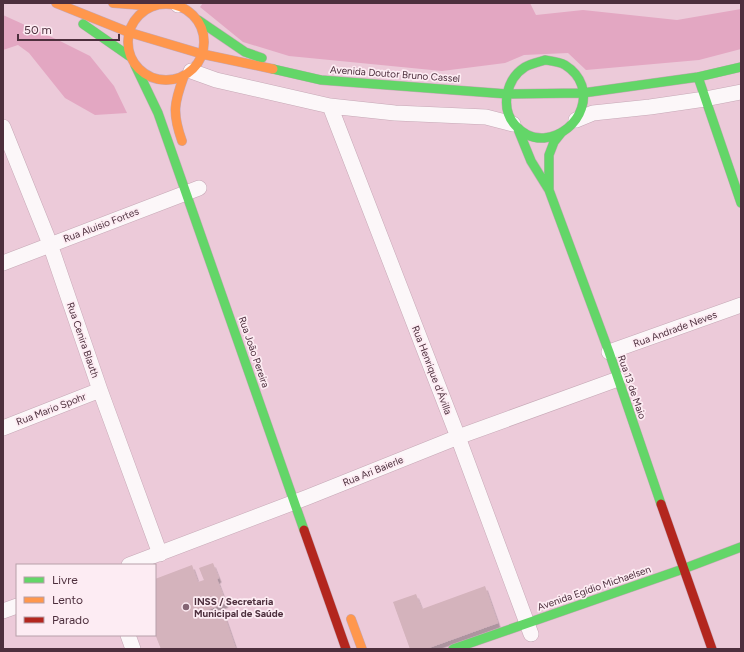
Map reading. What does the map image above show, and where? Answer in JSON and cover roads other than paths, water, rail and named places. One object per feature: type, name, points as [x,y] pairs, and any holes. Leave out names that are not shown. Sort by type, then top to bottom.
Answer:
[{"type":"street","points":[[52,3],[129,56],[135,65],[148,77],[166,81],[188,74],[330,106],[395,113],[486,117],[516,127],[530,137],[536,138],[550,138],[562,132],[576,120],[593,113],[705,100],[741,92]]},
{"type":"street","name":"Avenida Doutor Bruno Cassel","points":[[56,3],[128,32],[202,54],[321,80],[507,94],[583,93],[698,76],[741,67]]},
{"type":"street","points":[[113,3],[152,6]]},
{"type":"street","points":[[129,56],[127,45],[128,32],[133,22],[141,12],[152,6],[165,3],[178,4],[189,11],[198,20],[245,52],[321,80]]},
{"type":"street","points":[[186,152],[174,114],[176,99],[188,74],[197,65],[202,54],[204,45],[203,32],[198,20]]},
{"type":"street","points":[[549,190],[540,178],[516,127],[506,110],[507,94],[510,83],[524,66],[534,62],[545,60],[555,61],[566,66],[580,82],[583,93],[583,107],[576,120]]},
{"type":"street","name":"Rua João Pereira","points":[[135,65],[195,189],[304,498],[346,649]]},
{"type":"street","points":[[698,76],[741,203]]},
{"type":"street","points":[[611,89],[612,110]]},
{"type":"street","name":"Rua Henrique d'Ávilla","points":[[330,106],[458,437],[530,632]]},
{"type":"street","name":"Rua Cenira Blauth","points":[[3,126],[50,244],[100,390],[160,554]]},
{"type":"street","name":"Rua 13 de Maio","points":[[562,132],[554,142],[549,155],[549,190],[609,352],[687,581],[712,649]]},
{"type":"street","name":"Rua Aluisio Fortes","points":[[3,263],[195,189]]},
{"type":"street","name":"Rua Andrade Neves","points":[[609,352],[741,305]]},
{"type":"street","name":"Rua Ari Baierle","points":[[132,564],[458,437],[618,379]]},
{"type":"street","name":"Rua Mario Spohr","points":[[3,428],[100,390]]},
{"type":"street","name":"Avenida Egídio Michaelsen","points":[[454,649],[530,632],[741,546]]},
{"type":"street","points":[[3,611],[16,606]]},
{"type":"street","points":[[349,613],[362,649]]},
{"type":"street","points":[[128,636],[133,649]]},
{"type":"place","name":"INSS / Secretaria Municipal de Saúde","points":[[186,607]]}]
